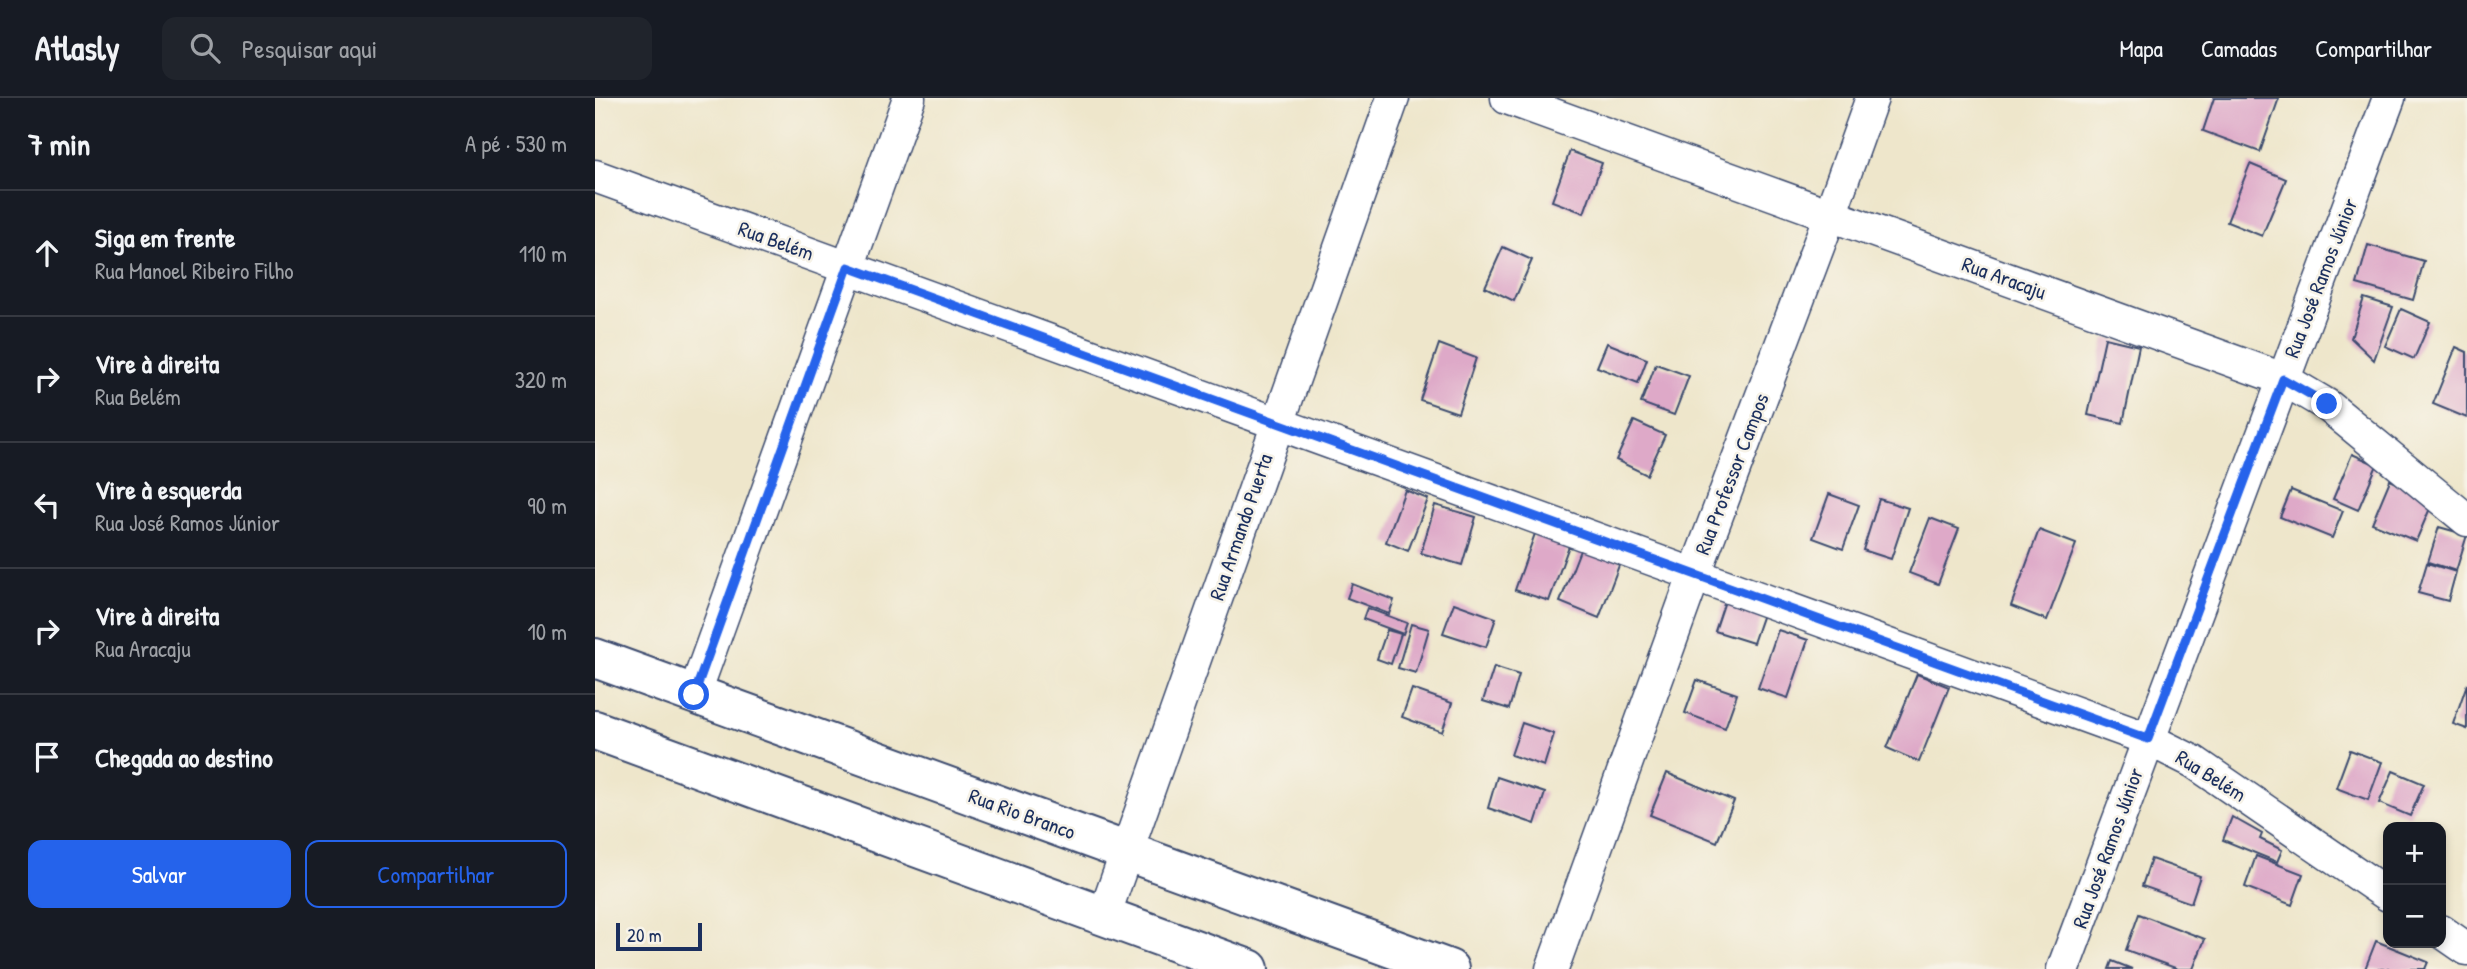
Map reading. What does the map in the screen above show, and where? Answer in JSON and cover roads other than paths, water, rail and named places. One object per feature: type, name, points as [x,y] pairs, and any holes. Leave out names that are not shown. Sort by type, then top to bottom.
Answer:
[{"type":"street","points":[[694,695],[909,98]]},
{"type":"street","name":"Rua Armando Puerta","points":[[1104,916],[1393,98]]},
{"type":"street","name":"Rua Aracaju","points":[[1507,98],[2283,379],[2327,404],[2467,520]]},
{"type":"street","name":"Rua Professor Campos","points":[[1552,969],[1694,576],[1872,98]]},
{"type":"street","name":"Rua José Ramos Júnior","points":[[2063,969],[2389,98]]},
{"type":"street","name":"Rua Belém","points":[[595,176],[2148,739],[2194,762],[2383,892]]},
{"type":"street","name":"Rua Rio Branco","points":[[595,658],[1449,969]]},
{"type":"street","points":[[595,730],[1249,969]]},
{"type":"street","points":[[2446,934],[2467,949]]}]
